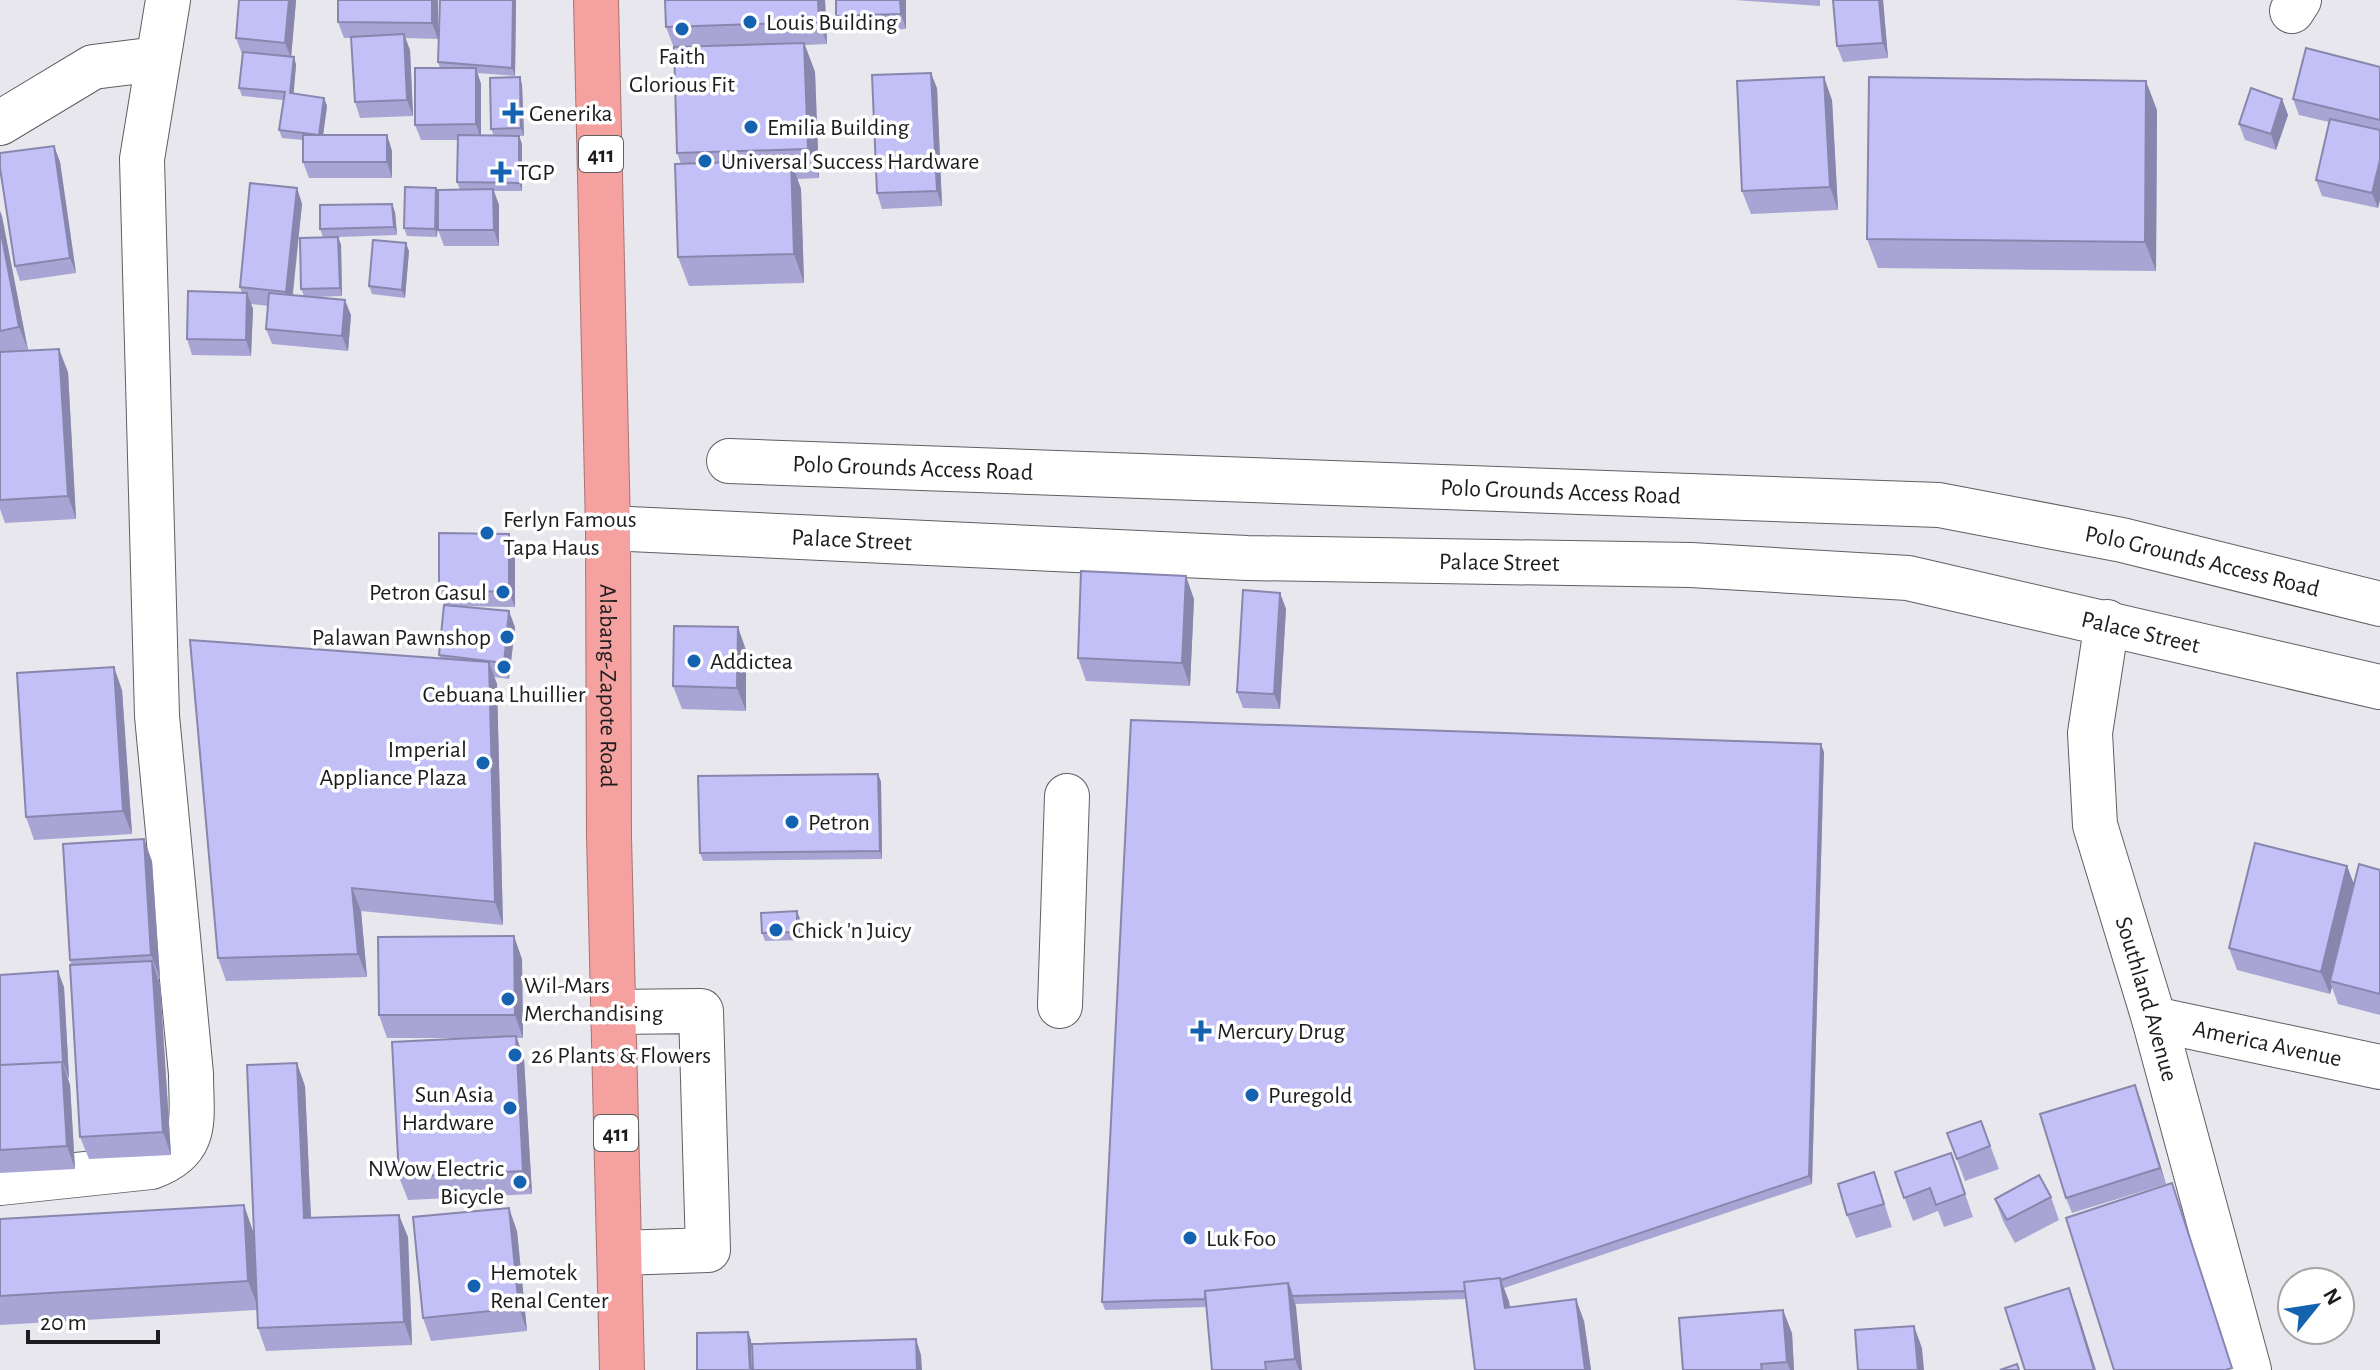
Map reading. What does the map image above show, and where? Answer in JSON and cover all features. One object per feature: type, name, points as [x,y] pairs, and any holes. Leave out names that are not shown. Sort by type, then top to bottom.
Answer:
[{"type":"highway","name":"Alabang-Zapote Road","points":[[596,0],[622,1370]]},
{"type":"street","points":[[0,1183],[151,1167],[169,1161],[180,1150],[192,1128],[191,1074],[157,716],[142,159],[168,0]]},
{"type":"street","points":[[0,123],[93,67],[157,59]]},
{"type":"street","name":"Polo Grounds Access Road","points":[[729,461],[1939,505],[2122,540],[2380,604]]},
{"type":"street","name":"Palace Street","points":[[608,528],[1247,558],[1691,565],[1892,577],[2107,622],[2380,687]]},
{"type":"street","name":"Southland Avenue","points":[[2107,622],[2090,733],[2095,825],[2154,1019],[2249,1370]]},
{"type":"street","points":[[1060,1006],[1067,796]]},
{"type":"street","points":[[613,1012],[701,1011],[708,1250],[620,1253]]},
{"type":"street","name":"America Avenue","points":[[2154,1019],[2380,1067]]},
{"type":"building","points":[[239,0],[289,0],[285,43],[236,38]]},
{"type":"building","points":[[338,0],[432,0],[432,23],[338,22]]},
{"type":"building","points":[[440,0],[513,0],[512,68],[438,62]]},
{"type":"building","points":[[665,0],[818,0],[819,22],[666,27]]},
{"type":"building","points":[[836,0],[900,0],[901,14],[836,16]]},
{"type":"building","points":[[1833,0],[1879,0],[1883,43],[1837,46]]},
{"type":"building","points":[[404,34],[407,100],[355,102],[351,37]]},
{"type":"building","name":"Emilia Building","points":[[804,43],[808,149],[677,153],[674,47]]},
{"type":"building","points":[[2306,48],[2380,67],[2380,120],[2293,99]]},
{"type":"building","points":[[243,52],[294,57],[290,93],[324,98],[319,135],[279,130],[285,92],[239,88]]},
{"type":"building","points":[[415,68],[476,68],[476,124],[415,125]]},
{"type":"building","points":[[931,73],[937,191],[877,193],[872,75]]},
{"type":"building","points":[[520,77],[521,128],[491,129],[490,78]]},
{"type":"building","points":[[1824,77],[1830,187],[1742,191],[1737,81]]},
{"type":"building","points":[[1869,77],[2146,81],[2145,242],[1867,239]]},
{"type":"building","points":[[2251,88],[2282,99],[2271,134],[2239,124]]},
{"type":"building","points":[[2330,119],[2380,130],[2380,160],[2372,193],[2316,180]]},
{"type":"building","points":[[303,135],[387,135],[387,162],[303,162]]},
{"type":"building","points":[[458,135],[519,136],[519,183],[457,182]]},
{"type":"building","points":[[54,146],[70,258],[15,266],[0,153]]},
{"type":"building","points":[[791,160],[794,254],[678,257],[675,164]]},
{"type":"building","points":[[250,183],[297,188],[286,292],[240,287]]},
{"type":"building","points":[[405,187],[436,188],[435,229],[404,228]]},
{"type":"building","points":[[493,189],[494,230],[438,230],[438,190]]},
{"type":"building","points":[[392,204],[394,227],[320,229],[320,205]]},
{"type":"building","points":[[0,227],[19,327],[0,331]]},
{"type":"building","points":[[338,237],[340,288],[301,289],[300,238]]},
{"type":"building","points":[[373,240],[406,243],[402,290],[369,286]]},
{"type":"building","points":[[188,291],[247,293],[246,340],[187,339]]},
{"type":"building","points":[[269,293],[345,300],[342,336],[266,329]]},
{"type":"building","points":[[59,349],[68,496],[0,500],[0,352]]},
{"type":"building","points":[[439,533],[509,534],[509,592],[439,590]]},
{"type":"building","points":[[1081,571],[1186,576],[1182,663],[1078,658]]},
{"type":"building","points":[[1243,590],[1280,593],[1274,694],[1237,692]]},
{"type":"building","points":[[444,605],[509,611],[504,663],[439,655]]},
{"type":"building","points":[[674,626],[738,627],[737,688],[673,686]]},
{"type":"building","points":[[190,640],[489,662],[495,902],[352,888],[358,954],[218,958]]},
{"type":"building","points":[[114,667],[123,811],[26,817],[17,673]]},
{"type":"building","name":"Puregold","points":[[1131,720],[1821,744],[1809,1176],[1501,1280],[1464,1282],[1465,1291],[1292,1296],[1288,1283],[1205,1291],[1205,1299],[1102,1302]]},
{"type":"building","name":"Petron","points":[[878,774],[880,851],[700,853],[698,776]]},
{"type":"building","points":[[144,839],[151,955],[70,960],[63,844]]},
{"type":"building","points":[[2255,843],[2347,866],[2321,972],[2229,948]]},
{"type":"building","points":[[2359,864],[2380,870],[2380,994],[2330,981]]},
{"type":"building","points":[[797,911],[797,932],[762,933],[761,913]]},
{"type":"building","points":[[514,936],[515,1015],[379,1015],[378,937]]},
{"type":"building","points":[[152,961],[163,1132],[80,1137],[70,965]]},
{"type":"building","points":[[58,971],[63,1062],[0,1065],[0,975]]},
{"type":"building","points":[[516,1036],[523,1171],[399,1177],[392,1042]]},
{"type":"building","points":[[62,1062],[67,1146],[0,1150],[0,1065]]},
{"type":"building","points":[[297,1063],[304,1218],[399,1215],[404,1322],[258,1328],[247,1065]]},
{"type":"building","points":[[2135,1085],[2160,1168],[2066,1198],[2040,1114]]},
{"type":"building","points":[[1981,1121],[1990,1146],[1957,1159],[1947,1133]]},
{"type":"building","points":[[1951,1153],[1965,1194],[1936,1205],[1930,1188],[1904,1198],[1895,1172]]},
{"type":"building","points":[[1874,1172],[1884,1204],[1847,1215],[1838,1184]]},
{"type":"building","points":[[2039,1175],[2051,1197],[2007,1220],[1995,1199]]},
{"type":"building","points":[[2172,1183],[2232,1368],[2114,1370],[2066,1218]]},
{"type":"building","points":[[244,1205],[248,1281],[0,1296],[0,1219]]},
{"type":"building","name":"Hemotek Renal Center","points":[[509,1208],[519,1308],[423,1318],[413,1217]]},
{"type":"building","points":[[1500,1278],[1505,1308],[1576,1299],[1585,1370],[1475,1370],[1464,1282]]},
{"type":"building","points":[[1288,1283],[1295,1359],[1265,1362],[1266,1370],[1212,1370],[1205,1291]]},
{"type":"building","points":[[2069,1288],[2094,1370],[2025,1370],[2005,1308]]},
{"type":"building","points":[[1783,1310],[1787,1362],[1761,1364],[1762,1370],[1683,1370],[1679,1318]]},
{"type":"building","points":[[1914,1326],[1918,1370],[1858,1370],[1855,1330]]},
{"type":"building","points":[[748,1332],[750,1370],[697,1370],[697,1333]]},
{"type":"building","points":[[916,1339],[917,1370],[753,1370],[752,1344]]},
{"type":"building","points":[[2017,1364],[2019,1370],[2000,1370]]},
{"type":"place","name":"Louis Building","points":[[750,22]]},
{"type":"place","name":"Faith Glorious Fit","points":[[682,29]]},
{"type":"place","name":"Generika","points":[[513,113]]},
{"type":"place","name":"Emilia Building","points":[[751,127]]},
{"type":"place","name":"Universal Success Hardware","points":[[705,161]]},
{"type":"place","name":"TGP","points":[[501,172]]},
{"type":"place","name":"Ferlyn Famous Tapa Haus","points":[[487,533]]},
{"type":"place","name":"Petron Gasul","points":[[503,592]]},
{"type":"place","name":"Palawan Pawnshop","points":[[507,637]]},
{"type":"place","name":"Addictea","points":[[694,661]]},
{"type":"place","name":"Cebuana Lhuillier","points":[[504,667]]},
{"type":"place","name":"Imperial Appliance Plaza","points":[[483,763]]},
{"type":"place","name":"Petron","points":[[792,822]]},
{"type":"place","name":"Chick 'n Juicy","points":[[776,930]]},
{"type":"place","name":"Wil-Mars Merchandising","points":[[508,999]]},
{"type":"place","name":"Mercury Drug","points":[[1201,1031]]},
{"type":"place","name":"26 Plants & Flowers","points":[[515,1055]]},
{"type":"place","name":"Puregold","points":[[1252,1095]]},
{"type":"place","name":"Sun Asia Hardware","points":[[510,1108]]},
{"type":"place","name":"NWow Electric Bicycle","points":[[520,1182]]},
{"type":"place","name":"Luk Foo","points":[[1190,1238]]},
{"type":"place","name":"Hemotek Renal Center","points":[[474,1286]]}]
